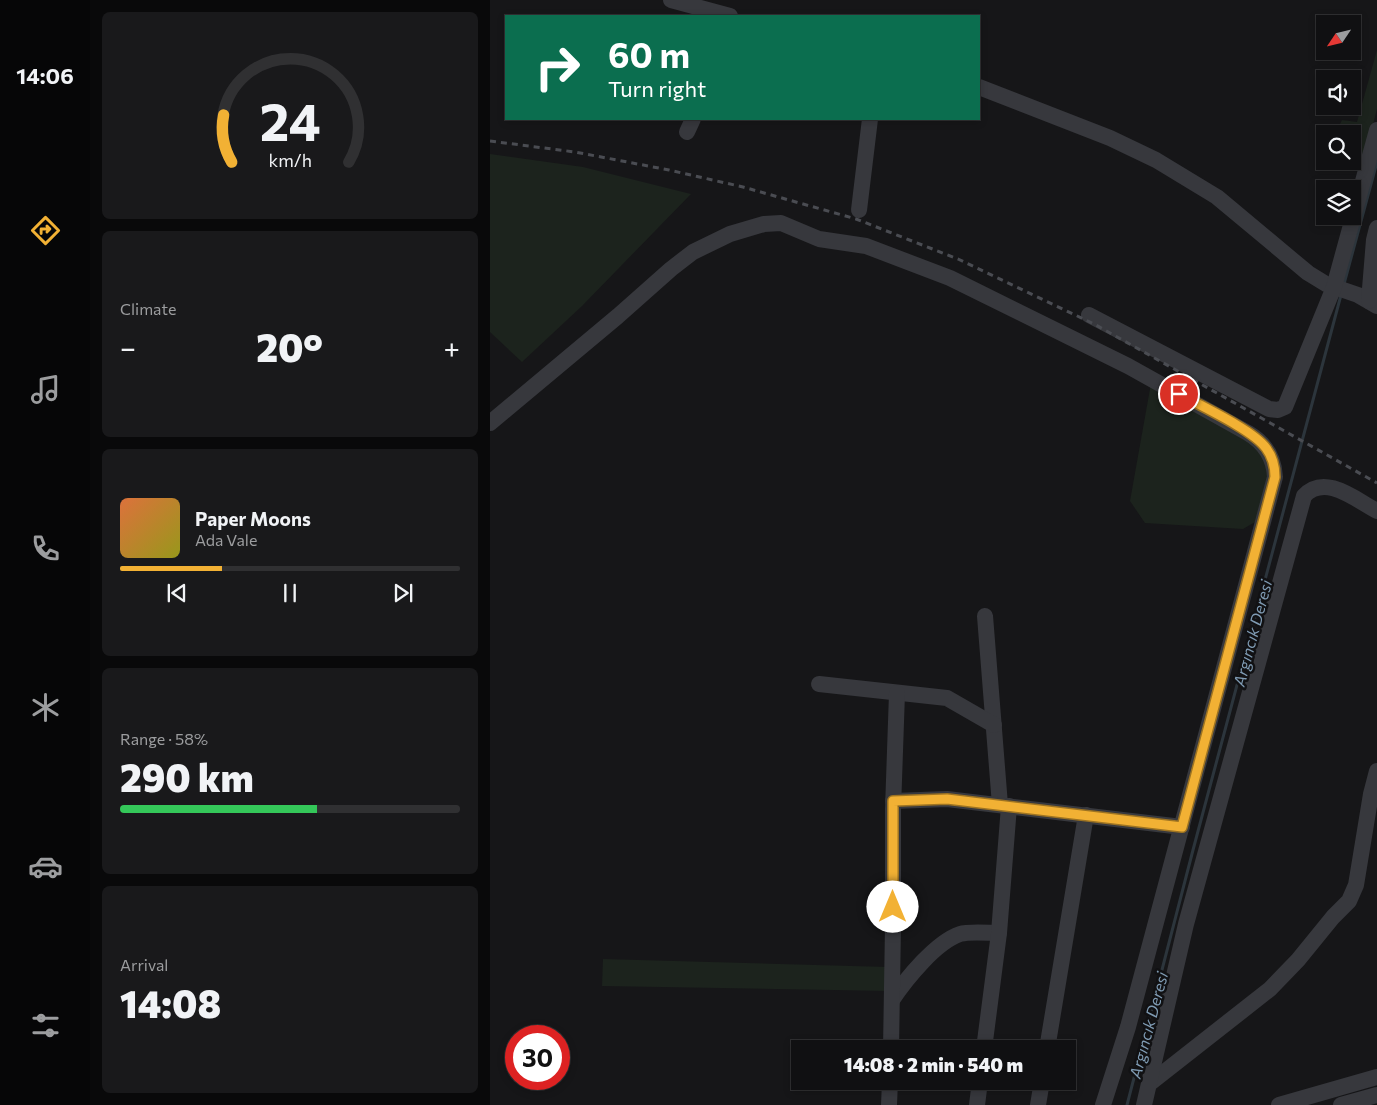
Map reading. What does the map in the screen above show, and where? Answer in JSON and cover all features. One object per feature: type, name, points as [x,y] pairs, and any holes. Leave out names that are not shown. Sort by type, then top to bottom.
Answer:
[{"type":"street","points":[[671,0],[726,15]]},
{"type":"street","points":[[980,87],[1110,138],[1171,168],[1217,197],[1308,273],[1368,301],[1374,259],[1374,240],[1377,228]]},
{"type":"street","points":[[859,210],[870,120]]},
{"type":"street","points":[[1090,315],[1269,409],[1278,410],[1285,407],[1336,287],[1377,130]]},
{"type":"street","points":[[490,423],[693,252],[730,234],[764,224],[781,223],[819,239],[866,246],[950,278],[1128,366],[1261,442],[1270,454],[1275,469],[1275,477],[1128,1028],[1103,1105]]},
{"type":"street","points":[[1144,1105],[1186,924],[1304,496],[1316,487],[1331,487],[1377,511]]},
{"type":"street","points":[[985,616],[994,725],[1005,805],[999,933],[985,1040]]},
{"type":"street","points":[[819,684],[947,698],[994,725]]},
{"type":"street","points":[[891,1040],[893,801],[897,693]]},
{"type":"street","points":[[1149,1084],[1270,989],[1298,960],[1348,901],[1356,886],[1371,794],[1377,771]]},
{"type":"street","points":[[893,801],[947,799],[1182,827]]},
{"type":"street","points":[[1048,1040],[1086,815]]},
{"type":"street","points":[[892,1000],[921,963],[951,939],[961,933],[999,933]]},
{"type":"street","points":[[1279,1105],[1377,1077]]},
{"type":"street","points":[[889,1105],[890,1090]]},
{"type":"street","points":[[977,1105],[979,1090]]},
{"type":"street","points":[[1038,1105],[1040,1090]]},
{"type":"street","points":[[1341,1105],[1377,1095]]},
{"type":"shaded area","points":[[1377,50],[1377,109],[1361,170],[1361,125],[1340,125],[1342,120],[1357,122],[1359,115],[1361,115],[1361,108]]},
{"type":"shaded area","points":[[490,154],[583,167],[691,194],[582,306],[522,362],[490,332]]},
{"type":"shaded area","points":[[1153,372],[1275,456],[1255,522],[1243,529],[1145,523],[1130,501]]},
{"type":"shaded area","points":[[603,959],[888,967],[890,991],[602,986]]},
{"type":"waterway","name":"Argıncık Deresi","points":[[1344,284],[1377,162]]},
{"type":"waterway","name":"Argıncık Deresi","points":[[1127,1105],[1341,295]]},
{"type":"railway","points":[[490,141],[575,152],[669,170],[743,187],[856,219],[958,259],[1094,324],[1377,483]]},
{"type":"route","points":[[893,907],[893,801],[947,799],[1182,827],[1275,477],[1275,469],[1270,454],[1255,437],[1179,394]]}]
